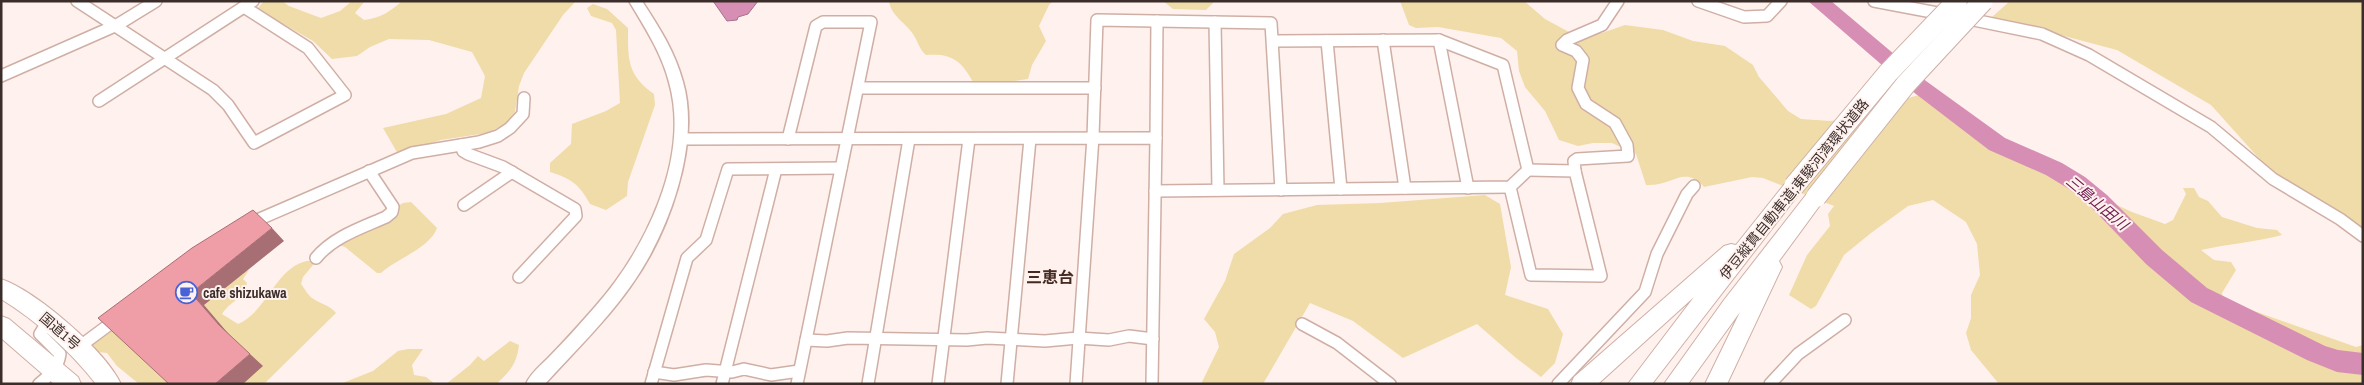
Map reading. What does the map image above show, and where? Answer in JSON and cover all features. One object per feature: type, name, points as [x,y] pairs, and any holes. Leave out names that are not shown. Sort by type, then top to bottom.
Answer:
[{"type":"highway","name":"伊豆縦貫自動車道;東駿河湾環状道路","points":[[1639,384],[1794,186],[1888,73],[1957,1]]},
{"type":"highway","name":"伊豆縦貫自動車道;東駿河湾環状道路","points":[[1675,384],[1787,234],[1906,84],[1982,1]]},
{"type":"highway","points":[[1582,384],[1766,221]]},
{"type":"highway","points":[[1716,384],[1787,234]]},
{"type":"highway","name":"国道1号","points":[[1,288],[32,307],[79,348],[110,384]]},
{"type":"highway","points":[[1,325],[54,380]]},
{"type":"street","points":[[77,1],[117,25],[166,57],[214,90],[228,105],[254,142],[345,95],[308,48],[249,4],[166,57],[98,101]]},
{"type":"street","points":[[4,71],[117,25],[156,1]]},
{"type":"street","points":[[534,384],[594,318],[636,265],[665,207],[683,139],[681,100],[674,70],[652,23],[635,1]]},
{"type":"street","points":[[1510,187],[1530,275],[1601,276],[1574,161],[1577,158],[1628,156],[1627,146],[1615,122],[1586,104],[1578,88],[1583,60],[1576,51],[1562,45],[1567,40],[1602,26],[1618,1]]},
{"type":"street","points":[[1698,1],[1744,17],[1767,16],[1781,1]]},
{"type":"street","points":[[1874,1],[2020,28],[2064,42],[2211,128],[2267,175],[2340,219],[2363,236]]},
{"type":"street","points":[[1076,384],[1095,88],[1097,20],[1271,23],[1280,190]]},
{"type":"street","points":[[1152,384],[1157,21]]},
{"type":"street","points":[[788,139],[816,26],[819,23],[871,22],[859,88],[798,378],[744,369],[724,378],[706,370],[652,378],[687,258],[706,240],[728,169],[841,168]]},
{"type":"street","points":[[1215,22],[1218,190]]},
{"type":"street","points":[[1327,40],[1341,188]]},
{"type":"street","points":[[1383,40],[1405,188]]},
{"type":"street","points":[[1273,41],[1439,40],[1503,65],[1528,170]]},
{"type":"street","points":[[1439,40],[1468,188]]},
{"type":"street","points":[[859,88],[1095,88]]},
{"type":"street","points":[[237,231],[272,212],[368,170],[412,154],[490,139],[510,128],[523,114],[524,98]]},
{"type":"street","points":[[683,139],[1156,138]]},
{"type":"street","points":[[868,384],[909,139]]},
{"type":"street","points":[[938,384],[969,139]]},
{"type":"street","points":[[1007,384],[1030,139]]},
{"type":"street","points":[[461,144],[463,152],[493,162],[512,172],[569,204],[576,212],[572,220],[519,277]]},
{"type":"street","points":[[724,378],[776,169]]},
{"type":"street","points":[[316,258],[332,243],[386,217],[392,212],[393,207],[368,170]]},
{"type":"street","points":[[1155,191],[1510,187],[1528,170],[1575,171]]},
{"type":"street","points":[[464,205],[512,172]]},
{"type":"street","points":[[1558,384],[1645,292],[1657,254],[1687,194],[1694,186]]},
{"type":"street","points":[[79,348],[130,308]]},
{"type":"street","points":[[1770,384],[1798,354],[1845,320]]},
{"type":"street","points":[[48,321],[40,334],[60,354],[54,380]]},
{"type":"street","points":[[1302,324],[1326,334],[1347,348],[1390,384]]},
{"type":"street","points":[[806,340],[848,338],[1045,341],[1078,338],[1108,340],[1129,336],[1153,339]]},
{"type":"shaded area","points":[[264,1],[282,1],[289,6],[321,18],[340,11],[352,1],[365,1],[355,13],[364,20],[384,14],[402,1],[576,1],[563,15],[524,73],[519,86],[515,112],[504,125],[487,133],[441,140],[398,154],[383,128],[446,114],[481,98],[485,76],[472,52],[429,40],[389,39],[370,47],[357,56],[332,59],[313,41],[257,9]]},
{"type":"shaded area","points":[[713,1],[758,1],[748,14],[738,17],[737,20],[727,21]]},
{"type":"shaded area","points":[[889,1],[1053,1],[1049,5],[1039,26],[1046,41],[1032,65],[1028,79],[999,83],[973,82],[964,68],[954,59],[942,55],[926,55],[910,30],[892,11]]},
{"type":"shaded area","points":[[1163,1],[1215,1],[1206,10],[1173,9]]},
{"type":"shaded area","points":[[1400,1],[1524,1],[1545,19],[1569,32],[1602,33],[1625,25],[1663,30],[1693,41],[1725,46],[1753,65],[1759,77],[1788,111],[1801,119],[1830,121],[1895,113],[1908,98],[1919,95],[1941,112],[2042,170],[2132,212],[2165,224],[2173,220],[2186,194],[2183,188],[2194,188],[2199,197],[2208,201],[2222,217],[2257,228],[2277,230],[2282,235],[2201,250],[2214,260],[2231,262],[2236,270],[2222,293],[2223,300],[2356,347],[2363,345],[2363,384],[1999,384],[1971,350],[1966,333],[1971,318],[1971,295],[1980,275],[1977,244],[1966,222],[1933,200],[1908,206],[1844,255],[1816,306],[1811,309],[1789,295],[1807,255],[1830,226],[1828,214],[1834,206],[1763,178],[1752,177],[1704,187],[1697,180],[1684,177],[1655,185],[1646,185],[1636,154],[1612,143],[1593,143],[1578,146],[1559,140],[1545,111],[1525,87],[1519,71],[1517,51],[1501,38],[1438,27],[1416,28],[1409,25]]},
{"type":"shaded area","points":[[2010,1],[2363,1],[2363,228],[2273,174],[2211,105],[2117,50],[1992,17]]},
{"type":"shaded area","points":[[593,4],[607,9],[628,28],[628,49],[631,66],[639,80],[654,94],[655,105],[628,182],[627,196],[606,210],[590,204],[574,183],[550,172],[550,163],[571,144],[572,124],[606,111],[620,103],[616,30],[612,23],[591,16],[587,8]]},
{"type":"shaded area","points":[[1485,195],[1500,204],[1511,267],[1505,295],[1548,309],[1563,334],[1555,363],[1541,377],[1477,324],[1403,358],[1353,321],[1310,303],[1263,384],[1201,384],[1219,347],[1215,332],[1204,319],[1225,281],[1234,254],[1270,228],[1283,214],[1317,205],[1380,203]]},
{"type":"shaded area","points":[[411,202],[437,228],[427,242],[381,273],[377,273],[345,247],[337,244],[403,203]]},
{"type":"shaded area","points":[[312,261],[313,265],[303,277],[301,284],[312,298],[331,308],[336,313],[264,384],[139,384],[117,366],[107,353],[98,352],[92,344],[103,334],[122,323],[249,270],[243,279],[247,283],[245,289],[222,314],[238,324],[257,310],[287,272],[296,265]]},
{"type":"shaded area","points":[[510,341],[519,345],[517,357],[509,371],[496,384],[446,384],[470,365],[478,356],[484,361]]},
{"type":"shaded area","points":[[423,349],[412,365],[414,375],[426,377],[435,384],[340,384],[373,371],[398,351]]},
{"type":"building","name":"cafe shizukawa","points":[[253,210],[272,228],[191,293],[219,325],[250,354],[215,384],[169,384],[98,318],[192,248]]},
{"type":"waterway","name":"三島山田川","points":[[1818,1],[1919,86],[1997,144],[2054,169],[2077,183],[2099,201],[2154,257],[2199,295],[2316,353],[2337,361],[2363,364]]},
{"type":"place","name":"cafe shizukawa","points":[[187,293]]},
{"type":"district","name":"三恵台","points":[[1050,277]]}]
